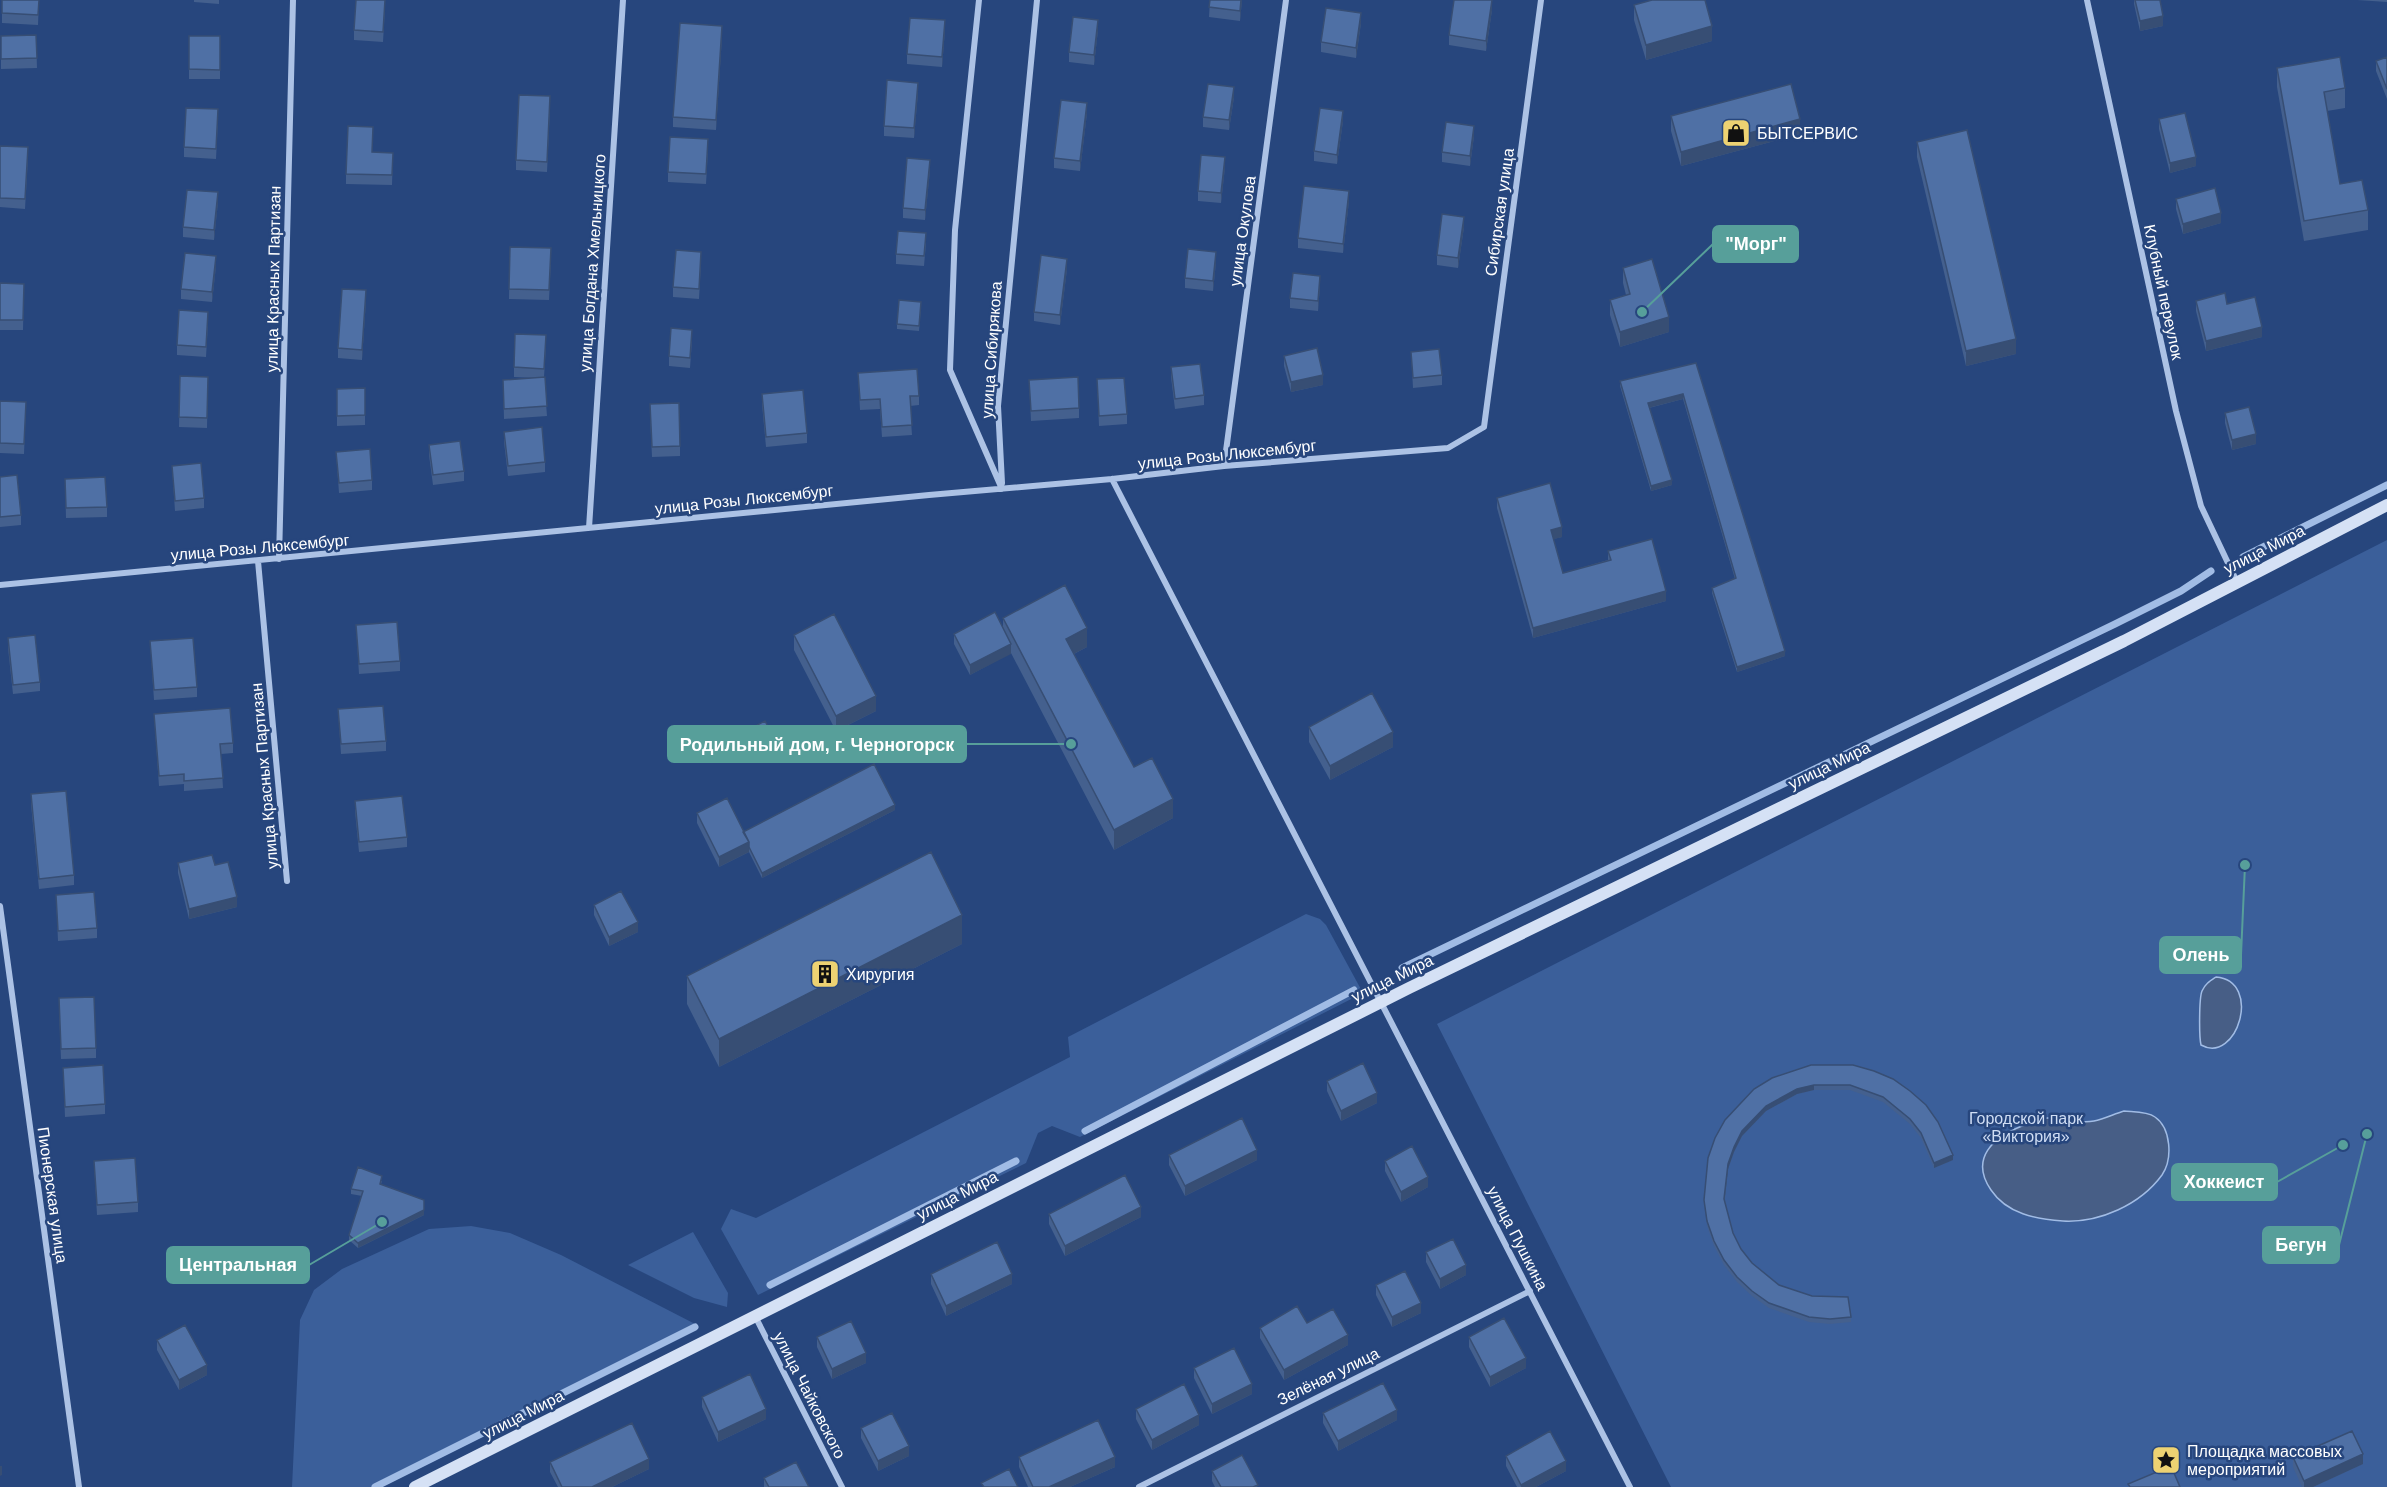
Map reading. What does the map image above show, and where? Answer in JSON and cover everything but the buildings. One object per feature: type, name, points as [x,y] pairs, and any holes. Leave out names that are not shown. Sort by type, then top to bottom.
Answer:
[{"type":"main road","name":"улица Мира","points":[[415,1487],[1382,1001],[2113,646],[2387,505]]},
{"type":"street","name":"улица Красных Партизан","points":[[279,559],[293,0]]},
{"type":"street","name":"улица Богдана Хмельницкого","points":[[589,528],[623,0]]},
{"type":"street","name":"улица Сибирякова","points":[[979,0],[955,230],[951,370],[1002,489]]},
{"type":"street","name":"улица Сибирякова","points":[[1002,489],[998,406],[1037,0]]},
{"type":"street","name":"улица Окулова","points":[[1224,466],[1286,0]]},
{"type":"street","name":"Сибирская улица","points":[[1484,427],[1541,0]]},
{"type":"street","name":"Клубный переулок","points":[[2087,0],[2179,421],[2201,506],[2237,582]]},
{"type":"street","name":"улица Розы Люксембург","points":[[0,585],[1112,479],[1224,466],[1448,448],[1484,427]]},
{"type":"street","name":"улица Пушкина","points":[[1112,479],[1630,1487]]},
{"type":"street","name":"улица Красных Партизан","points":[[258,561],[287,881]]},
{"type":"street","name":"Пионерская улица","points":[[0,906],[79,1487]]},
{"type":"street","name":"Зелёная улица","points":[[1138,1487],[1530,1291]]},
{"type":"street","name":"улица Чайковского","points":[[754,1315],[842,1487]]},
{"type":"green space","name":"Городской парк «Виктория»","points":[[2387,540],[2387,1487],[1671,1487],[1437,1024]]},
{"type":"green space","points":[[1306,914],[1320,919],[1326,925],[1363,993],[1080,1137],[1052,1126],[1038,1133],[1026,1163],[758,1295],[721,1229],[731,1209],[756,1218],[1070,1057],[1068,1037]]},
{"type":"green space","points":[[471,1226],[510,1233],[561,1255],[699,1326],[380,1487],[292,1487],[300,1320],[314,1290],[342,1269],[429,1229]]},
{"type":"green space","points":[[693,1232],[728,1293],[727,1307],[694,1298],[628,1265]]},
{"type":"shaded area","points":[[2216,977],[2230,982],[2239,992],[2241,1006],[2240,1020],[2234,1033],[2225,1043],[2214,1048],[2201,1045],[2200,1009],[2203,989]]},
{"type":"shaded area","points":[[2124,1111],[2144,1113],[2155,1117],[2164,1128],[2169,1153],[2166,1168],[2153,1186],[2118,1210],[2077,1221],[2033,1217],[2005,1205],[1991,1190],[1985,1179],[1983,1168],[1988,1150],[2002,1136],[2022,1126],[2048,1118],[2088,1122]]},
{"type":"waterway","points":[[2243,557],[2387,485]]},
{"type":"waterway","points":[[1402,968],[2115,624],[2181,591],[2211,571]]},
{"type":"waterway","points":[[1085,1131],[1354,990]]},
{"type":"waterway","points":[[770,1285],[1016,1161]]},
{"type":"waterway","points":[[375,1487],[695,1327]]},
{"type":"place","name":"БЫТСЕРВИС","points":[[1736,133]]},
{"type":"place","name":"\"Морг\"","points":[[1642,312]]},
{"type":"place","name":"Родильный дом, г. Черногорск","points":[[1071,744]]},
{"type":"place","name":"Олень","points":[[2245,865]]},
{"type":"place","name":"Хирургия","points":[[825,974]]},
{"type":"place","name":"Бегун","points":[[2367,1134]]},
{"type":"place","name":"Хоккеист","points":[[2343,1145]]},
{"type":"place","name":"Центральная","points":[[382,1222]]},
{"type":"place","name":"Площадка массовых мероприятий","points":[[2166,1460]]}]
